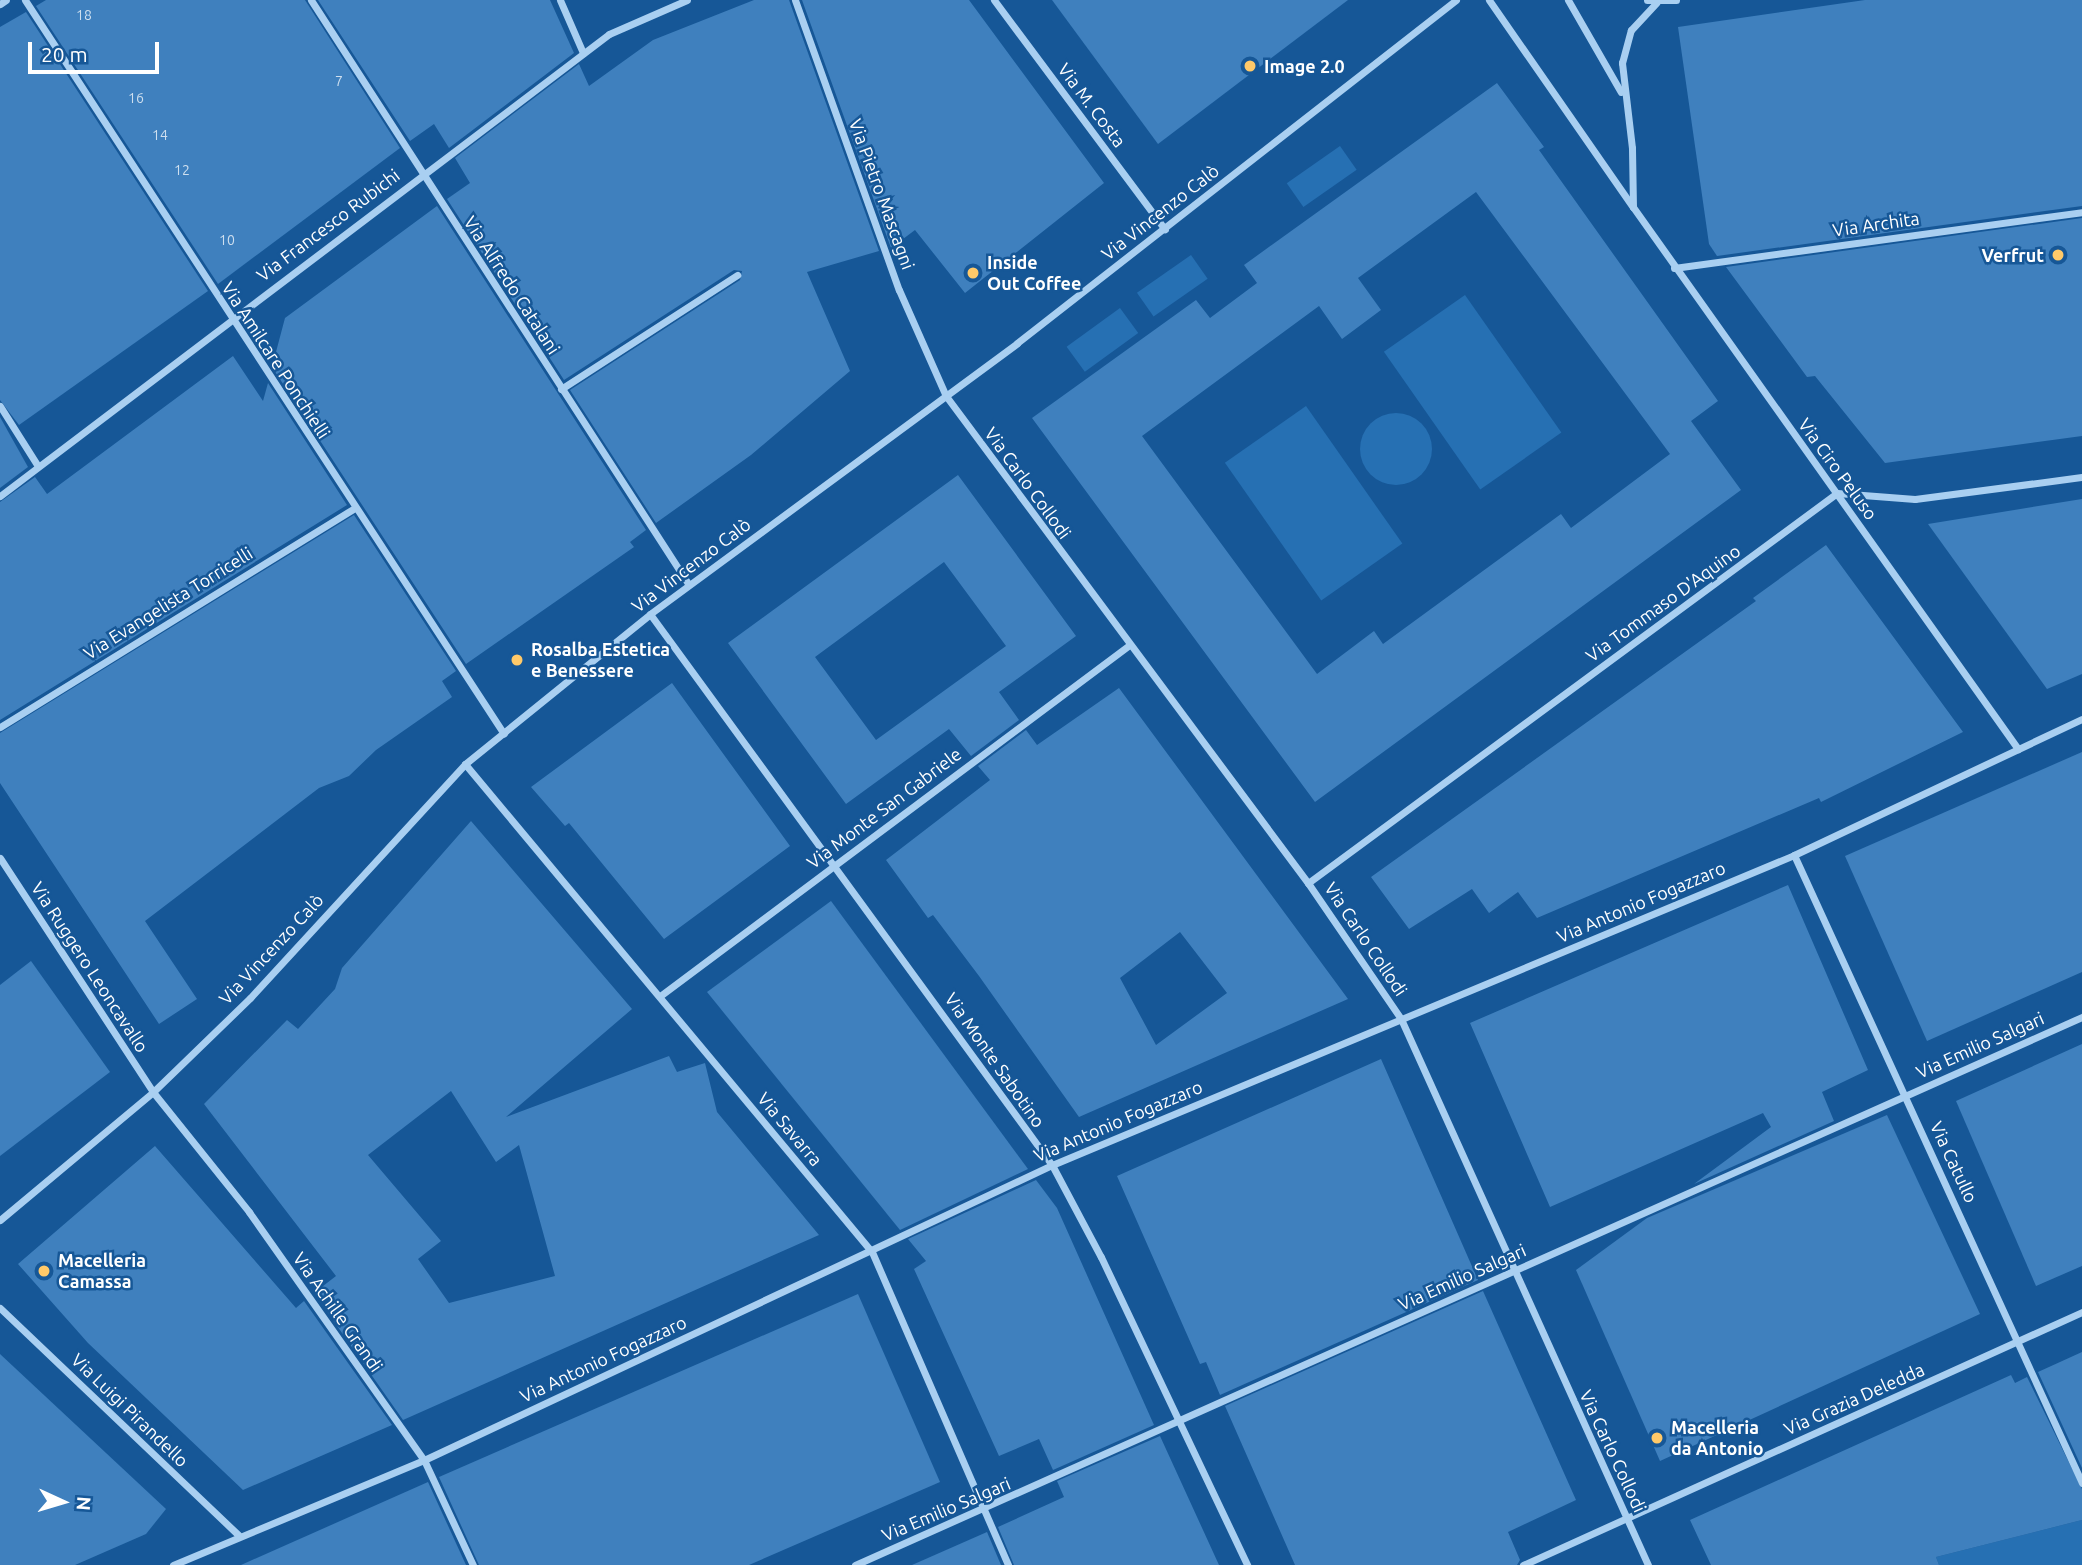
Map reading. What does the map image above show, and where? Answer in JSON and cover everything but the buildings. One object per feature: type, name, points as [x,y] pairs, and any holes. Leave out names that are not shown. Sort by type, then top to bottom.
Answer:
[{"type":"street","points":[[0,4],[6,0]]},
{"type":"street","name":"Via Amilcare Ponchielli","points":[[25,0],[229,318],[504,734]]},
{"type":"street","name":"Via Alfredo Catalani","points":[[311,0],[421,175],[689,585]]},
{"type":"street","points":[[560,0],[583,53]]},
{"type":"street","name":"Via Francesco Rubichi","points":[[0,496],[229,318],[609,34],[687,0]]},
{"type":"street","name":"Via Pietro Mascagni","points":[[795,0],[899,290],[946,397]]},
{"type":"street","name":"Via M. Costa","points":[[994,0],[1165,229]]},
{"type":"street","name":"Via Vincenzo Calò","points":[[0,1220],[153,1092],[250,998],[465,764],[650,614],[946,397],[1456,0]]},
{"type":"street","name":"Via Ciro Peluso","points":[[1489,0],[1674,268],[2018,748]]},
{"type":"street","points":[[1568,0],[1623,96]]},
{"type":"street","points":[[1647,0],[1656,3],[1676,0]]},
{"type":"street","points":[[1633,207],[1632,148],[1623,96],[1622,63],[1631,30],[1656,3]]},
{"type":"street","name":"Via Archita","points":[[1674,268],[2082,212]]},
{"type":"street","points":[[561,389],[737,275]]},
{"type":"street","name":"Via Carlo Collodi","points":[[946,397],[1128,646],[1308,883],[1401,1019],[1648,1565]]},
{"type":"street","points":[[0,406],[38,466]]},
{"type":"street","points":[[1837,493],[1915,499],[2082,477]]},
{"type":"street","name":"Via Tommaso D'Aquino","points":[[1308,883],[1837,493]]},
{"type":"street","name":"Via Evangelista Torricelli","points":[[0,727],[354,508]]},
{"type":"street","name":"Via Monte Sabotino","points":[[650,614],[835,864],[1052,1166],[1101,1257],[1247,1565]]},
{"type":"street","name":"Via Monte San Gabriele","points":[[660,996],[1128,646]]},
{"type":"street","name":"Via Antonio Fogazzaro","points":[[173,1565],[238,1535],[424,1460],[1052,1166],[1794,855],[2082,719]]},
{"type":"street","name":"Via Savarra","points":[[465,764],[872,1252],[982,1512],[1008,1565]]},
{"type":"street","name":"Via Catullo","points":[[1794,855],[1906,1094],[2082,1483]]},
{"type":"street","name":"Via Ruggero Leoncavallo","points":[[0,858],[153,1092]]},
{"type":"street","name":"Via Emilio Salgari","points":[[855,1565],[982,1512],[1177,1421],[2082,1017]]},
{"type":"street","name":"Via Achille Grandi","points":[[153,1092],[248,1212],[424,1460],[473,1565]]},
{"type":"street","name":"Via Luigi Pirandello","points":[[0,1308],[238,1535]]},
{"type":"street","name":"Via Grazia Deledda","points":[[1523,1565],[2020,1343],[2082,1312]]},
{"type":"shaded area","points":[[1340,146],[1357,170],[1303,207],[1287,183]]},
{"type":"shaded area","points":[[1191,255],[1208,279],[1154,317],[1137,293]]},
{"type":"shaded area","points":[[1465,295],[1561,433],[1480,489],[1384,352]]},
{"type":"shaded area","points":[[1120,308],[1138,333],[1085,372],[1067,347]]},
{"type":"shaded area","points":[[1306,406],[1402,544],[1321,600],[1225,463]]},
{"type":"shaded area","points":[[1396,413],[1416,419],[1426,429],[1432,449],[1426,469],[1416,479],[1396,485],[1376,479],[1366,469],[1360,449],[1366,429],[1376,419]]},
{"type":"shaded area","points":[[2082,1520],[2082,1565],[1939,1565],[1936,1557]]},
{"type":"place","name":"Image 2.0","points":[[1250,66]]},
{"type":"place","name":"Verfrut","points":[[2058,255]]},
{"type":"place","name":"Inside Out Coffee","points":[[973,273]]},
{"type":"place","name":"Rosalba Estetica e Benessere","points":[[517,660]]},
{"type":"place","name":"Macelleria Camassa","points":[[44,1271]]},
{"type":"place","name":"Macelleria da Antonio","points":[[1657,1438]]}]
